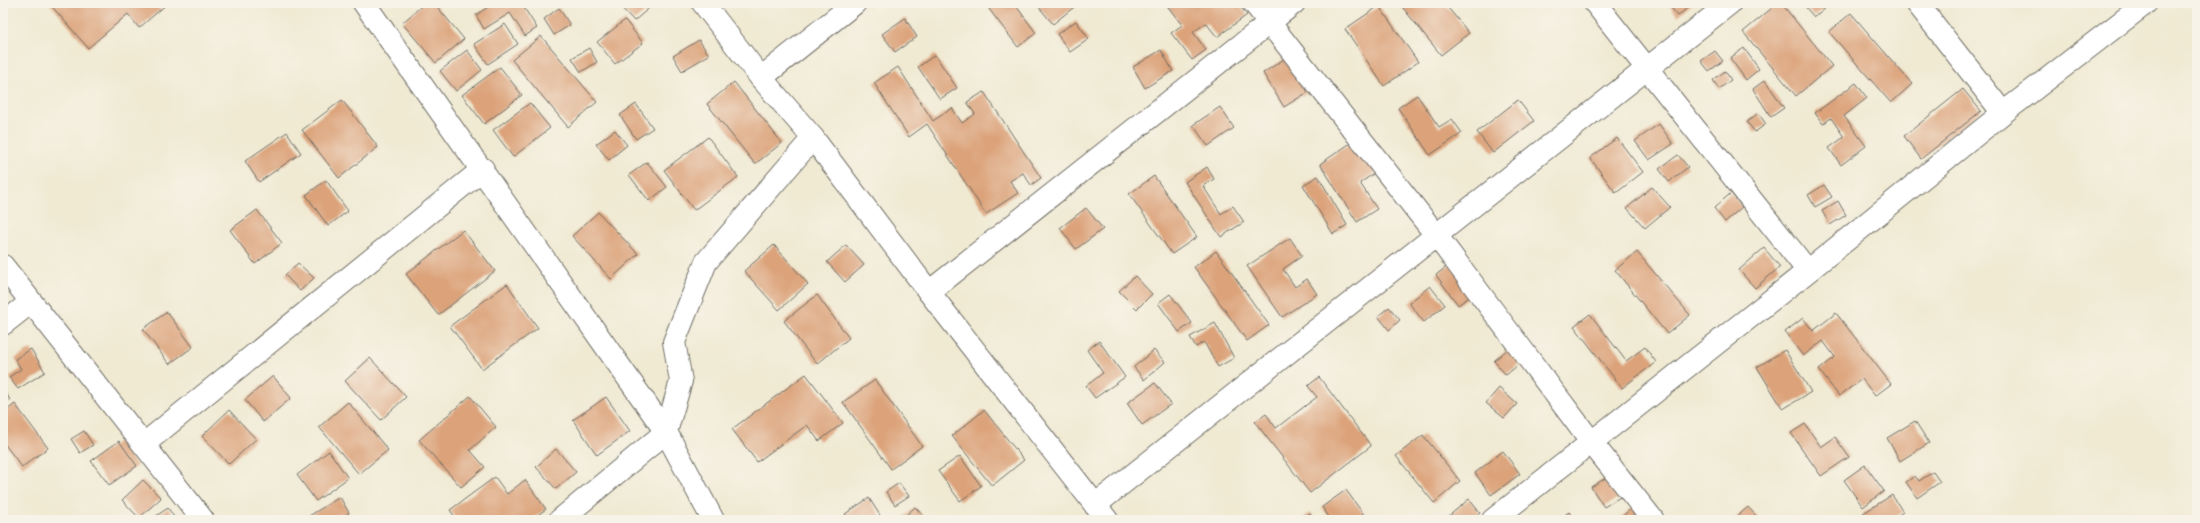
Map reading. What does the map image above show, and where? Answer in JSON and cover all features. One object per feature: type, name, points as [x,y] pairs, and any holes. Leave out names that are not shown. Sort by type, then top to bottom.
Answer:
[{"type":"street","points":[[364,3],[483,169],[666,432],[713,520]]},
{"type":"street","points":[[703,3],[761,78],[813,138],[929,292],[1101,512],[1436,235],[1730,3]]},
{"type":"street","points":[[761,78],[855,3]]},
{"type":"street","points":[[1254,3],[1436,235],[1652,520]]},
{"type":"street","points":[[929,292],[1294,3]]},
{"type":"street","points":[[1595,3],[1808,271]]},
{"type":"street","points":[[1917,3],[2003,113]]},
{"type":"street","points":[[1494,520],[1808,271],[2003,113],[2146,3]]},
{"type":"street","points":[[560,520],[666,432],[681,381],[674,342],[706,262],[813,138]]},
{"type":"street","points":[[144,444],[483,169]]},
{"type":"street","points":[[3,266],[203,520]]},
{"type":"street","points":[[3,324],[31,302]]},
{"type":"building","points":[[49,3],[168,3],[139,28],[128,14],[88,48]]},
{"type":"building","points":[[425,3],[434,3],[464,39],[436,63],[402,23]]},
{"type":"building","points":[[494,3],[521,3],[537,28],[525,36],[510,13],[484,29],[476,15]]},
{"type":"building","points":[[617,3],[655,3],[634,21]]},
{"type":"building","points":[[997,3],[1014,3],[1036,33],[1018,47],[989,9]]},
{"type":"building","points":[[1042,3],[1079,3],[1053,24],[1038,6]]},
{"type":"building","points":[[1165,3],[1237,3],[1247,15],[1217,37],[1206,23],[1193,32],[1206,50],[1192,60],[1171,33],[1182,25]]},
{"type":"building","points":[[1399,3],[1444,3],[1469,33],[1441,55]]},
{"type":"building","points":[[1667,3],[1693,3],[1678,16]]},
{"type":"building","points":[[1778,3],[1781,3],[1832,66],[1796,96],[1743,32]]},
{"type":"building","points":[[1802,3],[1831,3],[1814,17]]},
{"type":"building","points":[[1379,6],[1418,62],[1384,86],[1345,29]]},
{"type":"building","points":[[559,8],[570,25],[554,35],[544,19]]},
{"type":"building","points":[[1851,13],[1912,84],[1891,103],[1829,32]]},
{"type":"building","points":[[905,18],[917,37],[895,52],[882,34]]},
{"type":"building","points":[[625,20],[643,43],[615,64],[597,42]]},
{"type":"building","points":[[1076,21],[1089,39],[1070,52],[1057,34]]},
{"type":"building","points":[[505,24],[518,44],[488,64],[474,44]]},
{"type":"building","points":[[541,36],[597,102],[568,127],[512,60]]},
{"type":"building","points":[[699,40],[709,55],[682,71],[673,56]]},
{"type":"building","points":[[589,48],[597,62],[581,72],[572,58]]},
{"type":"building","points":[[1744,48],[1759,69],[1746,80],[1730,58]]},
{"type":"building","points":[[467,50],[482,70],[456,91],[440,71]]},
{"type":"building","points":[[1161,50],[1173,71],[1145,88],[1133,67]]},
{"type":"building","points":[[1715,51],[1723,61],[1709,71],[1701,61]]},
{"type":"building","points":[[935,55],[957,88],[940,99],[918,67]]},
{"type":"building","points":[[1287,57],[1308,92],[1284,107],[1263,73]]},
{"type":"building","points":[[500,67],[522,95],[484,124],[462,95]]},
{"type":"building","points":[[898,67],[933,121],[952,108],[962,123],[975,114],[967,102],[984,92],[1041,178],[1031,185],[1023,173],[1010,181],[1018,193],[986,214],[927,124],[909,137],[874,83]]},
{"type":"building","points":[[1725,71],[1731,80],[1719,89],[1713,80]]},
{"type":"building","points":[[1765,80],[1784,108],[1771,117],[1753,89]]},
{"type":"building","points":[[734,82],[782,143],[755,164],[707,104]]},
{"type":"building","points":[[1856,83],[1867,98],[1844,116],[1866,146],[1841,165],[1829,148],[1844,137],[1831,118],[1823,124],[1815,113]]},
{"type":"building","points":[[1963,89],[1981,111],[1921,159],[1904,136]]},
{"type":"building","points":[[1417,95],[1439,127],[1452,119],[1462,133],[1430,155],[1398,108]]},
{"type":"building","points":[[342,100],[378,147],[339,178],[302,130]]},
{"type":"building","points":[[1518,100],[1534,121],[1493,153],[1477,132]]},
{"type":"building","points":[[530,103],[550,128],[513,157],[493,130]]},
{"type":"building","points":[[636,104],[653,128],[636,139],[620,115]]},
{"type":"building","points":[[1220,107],[1234,128],[1208,146],[1193,125]]},
{"type":"building","points":[[1758,113],[1766,124],[1755,132],[1747,122]]},
{"type":"building","points":[[1659,124],[1673,144],[1649,160],[1635,141]]},
{"type":"building","points":[[615,130],[627,145],[609,160],[596,144]]},
{"type":"building","points":[[287,132],[301,153],[259,182],[245,161]]},
{"type":"building","points":[[708,137],[738,177],[694,210],[664,170]]},
{"type":"building","points":[[1617,138],[1643,172],[1616,193],[1590,158]]},
{"type":"building","points":[[1355,140],[1376,172],[1360,183],[1377,209],[1357,222],[1320,164]]},
{"type":"building","points":[[1678,155],[1688,167],[1669,182],[1659,169]]},
{"type":"building","points":[[647,162],[667,187],[649,201],[629,175]]},
{"type":"building","points":[[1207,167],[1214,179],[1203,186],[1221,214],[1233,206],[1244,222],[1221,237],[1185,182]]},
{"type":"building","points":[[1154,176],[1197,237],[1172,254],[1129,194]]},
{"type":"building","points":[[1318,176],[1347,225],[1333,234],[1303,185]]},
{"type":"building","points":[[326,180],[348,211],[328,226],[306,195]]},
{"type":"building","points":[[1824,185],[1832,197],[1815,207],[1808,195]]},
{"type":"building","points":[[1652,187],[1670,207],[1645,228],[1627,208]]},
{"type":"building","points":[[1731,193],[1742,207],[1725,222],[1714,208]]},
{"type":"building","points":[[1838,201],[1846,215],[1830,225],[1822,211]]},
{"type":"building","points":[[1086,208],[1103,229],[1076,249],[1060,228]]},
{"type":"building","points":[[257,210],[282,243],[255,264],[230,230]]},
{"type":"building","points":[[598,212],[638,254],[611,279],[572,236]]},
{"type":"building","points":[[463,230],[495,271],[438,315],[406,274]]},
{"type":"building","points":[[1290,238],[1302,256],[1283,269],[1295,287],[1307,279],[1317,294],[1282,317],[1247,266]]},
{"type":"building","points":[[774,245],[808,284],[779,310],[744,271]]},
{"type":"building","points":[[846,245],[864,265],[845,282],[827,262]]},
{"type":"building","points":[[1764,248],[1780,267],[1755,288],[1739,270]]},
{"type":"building","points":[[1216,251],[1269,325],[1247,341],[1194,267]]},
{"type":"building","points":[[1637,252],[1690,315],[1667,334],[1615,270]]},
{"type":"building","points":[[298,263],[314,278],[300,291],[285,275]]},
{"type":"building","points":[[1450,264],[1473,294],[1458,305],[1436,275]]},
{"type":"building","points":[[1135,276],[1152,294],[1137,309],[1119,291]]},
{"type":"building","points":[[507,284],[538,328],[482,369],[450,326]]},
{"type":"building","points":[[1430,286],[1445,305],[1424,322],[1409,303]]},
{"type":"building","points":[[1170,294],[1192,323],[1179,332],[1158,303]]},
{"type":"building","points":[[817,295],[849,338],[817,364],[784,321]]},
{"type":"building","points":[[1389,307],[1400,320],[1389,330],[1378,316]]},
{"type":"building","points":[[167,312],[193,347],[169,364],[143,329]]},
{"type":"building","points":[[1836,313],[1891,384],[1875,396],[1862,379],[1839,396],[1819,370],[1835,357],[1823,341],[1803,356],[1785,332],[1803,318],[1813,331]]},
{"type":"building","points":[[1590,314],[1626,361],[1645,347],[1656,362],[1622,388],[1574,326]]},
{"type":"building","points":[[1215,323],[1234,358],[1218,367],[1204,342],[1196,347],[1190,337]]},
{"type":"building","points":[[1099,341],[1125,377],[1095,398],[1086,386],[1103,373],[1087,350]]},
{"type":"building","points":[[1511,346],[1523,361],[1506,375],[1494,361]]},
{"type":"building","points":[[31,349],[45,372],[18,389],[9,377],[21,369],[15,359]]},
{"type":"building","points":[[1154,350],[1165,362],[1144,380],[1134,367]]},
{"type":"building","points":[[1785,350],[1811,392],[1783,409],[1757,367]]},
{"type":"building","points":[[370,358],[406,397],[381,420],[345,381]]},
{"type":"building","points":[[806,374],[843,423],[819,441],[807,425],[757,462],[732,429]]},
{"type":"building","points":[[273,376],[291,398],[263,422],[245,400]]},
{"type":"building","points":[[1319,377],[1371,446],[1310,493],[1255,422],[1266,414],[1276,428],[1317,397],[1308,386]]},
{"type":"building","points":[[875,380],[922,446],[891,469],[843,402]]},
{"type":"building","points":[[1155,383],[1171,404],[1142,425],[1127,403]]},
{"type":"building","points":[[3,388],[10,400],[3,404]]},
{"type":"building","points":[[1499,388],[1517,404],[1504,418],[1486,403]]},
{"type":"building","points":[[470,396],[496,427],[470,450],[485,467],[461,487],[419,440]]},
{"type":"building","points":[[606,397],[630,431],[597,455],[573,420]]},
{"type":"building","points":[[348,402],[388,450],[359,474],[319,427]]},
{"type":"building","points":[[15,404],[48,448],[22,467],[3,442],[3,413]]},
{"type":"building","points":[[229,410],[256,439],[229,464],[202,436]]},
{"type":"building","points":[[984,410],[1024,460],[992,486],[952,436]]},
{"type":"building","points":[[1915,421],[1929,443],[1900,461],[1887,438]]},
{"type":"building","points":[[1805,424],[1821,447],[1835,437],[1849,457],[1821,476],[1791,433]]},
{"type":"building","points":[[84,431],[93,445],[80,453],[71,439]]},
{"type":"building","points":[[1423,435],[1460,481],[1434,503],[1396,456]]},
{"type":"building","points":[[119,441],[137,466],[109,485],[91,461]]},
{"type":"building","points":[[556,449],[576,472],[556,489],[536,467]]},
{"type":"building","points":[[329,451],[348,478],[316,501],[297,475]]},
{"type":"building","points":[[1503,451],[1520,474],[1491,495],[1475,473]]},
{"type":"building","points":[[960,456],[981,486],[960,501],[938,471]]},
{"type":"building","points":[[1865,465],[1884,491],[1863,507],[1844,480]]},
{"type":"building","points":[[1933,472],[1940,482],[1917,498],[1906,482],[1915,476],[1919,481]]},
{"type":"building","points":[[1612,474],[1625,494],[1604,507],[1591,487]]},
{"type":"building","points":[[495,477],[507,494],[525,480],[546,509],[531,520],[457,520],[450,510]]},
{"type":"building","points":[[143,480],[161,498],[139,518],[122,500]]},
{"type":"building","points":[[899,483],[909,496],[895,505],[886,492]]},
{"type":"building","points":[[1346,490],[1367,519],[1366,520],[1331,520],[1322,507]]},
{"type":"building","points":[[1892,495],[1903,512],[1891,520],[1866,520],[1862,514]]},
{"type":"building","points":[[340,497],[349,513],[337,520],[311,520],[309,516]]},
{"type":"building","points":[[869,498],[883,520],[849,520],[845,514]]},
{"type":"building","points":[[1469,499],[1480,513],[1471,520],[1444,520]]},
{"type":"building","points":[[1634,506],[1645,520],[1618,520]]},
{"type":"building","points":[[915,507],[927,520],[901,520]]},
{"type":"building","points":[[1748,507],[1760,520],[1733,520]]},
{"type":"building","points":[[168,508],[176,520],[150,520]]},
{"type":"building","points":[[1569,512],[1575,520],[1558,520]]},
{"type":"building","points":[[1310,513],[1316,520],[1301,520]]}]
